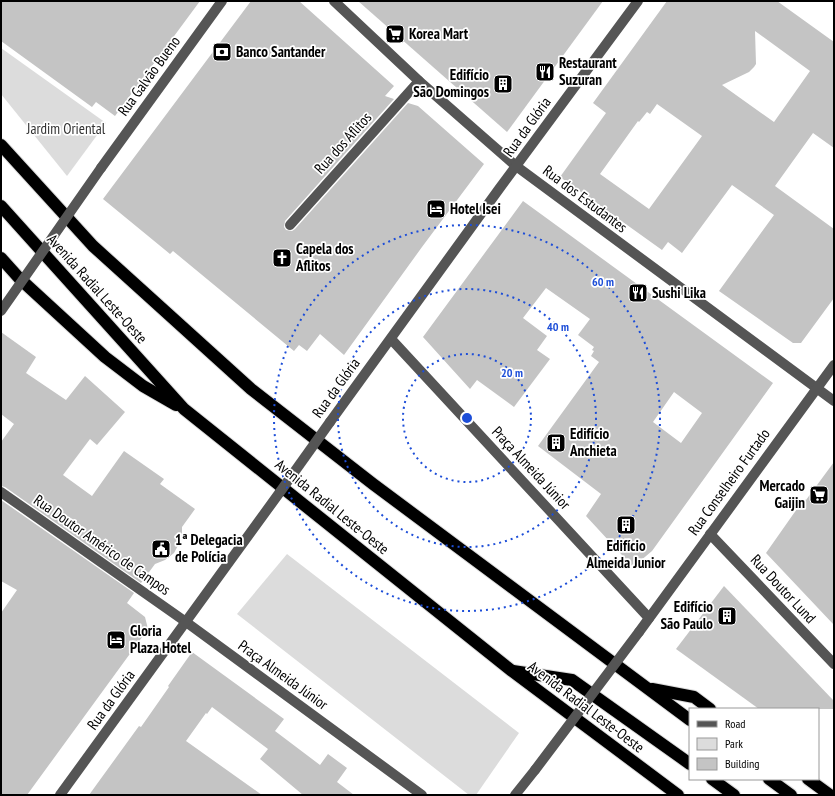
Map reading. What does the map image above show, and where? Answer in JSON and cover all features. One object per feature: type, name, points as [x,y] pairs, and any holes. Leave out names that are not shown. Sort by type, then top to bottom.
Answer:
[{"type":"highway","name":"Avenida Radial Leste-Oeste","points":[[1,145],[93,246],[251,388],[380,489],[689,719]]},
{"type":"highway","name":"Avenida Radial Leste-Oeste","points":[[1,206],[184,409],[512,671],[678,795]]},
{"type":"highway","points":[[1,258],[19,278],[105,357],[143,386],[184,409]]},
{"type":"highway","points":[[512,671],[572,680],[689,763]]},
{"type":"highway","points":[[648,689],[694,697],[709,708]]},
{"type":"highway","points":[[713,780],[734,795]]},
{"type":"highway","points":[[770,780],[791,795]]},
{"type":"highway","points":[[809,780],[830,795]]},
{"type":"street","name":"Rua Galvão Bueno","points":[[1,311],[100,168],[222,1]]},
{"type":"street","name":"Rua dos Estudantes","points":[[334,1],[419,81],[516,166],[834,401]]},
{"type":"street","name":"Rua da Glória","points":[[60,795],[516,166],[638,1]]},
{"type":"street","name":"Rua dos Aflitos","points":[[290,225],[419,81]]},
{"type":"street","name":"Praça Almeida Júnior","points":[[391,339],[649,618]]},
{"type":"street","name":"Rua Conselheiro Furtado","points":[[515,795],[639,632],[834,365]]},
{"type":"street","name":"Rua Doutor Américo de Campos","points":[[1,492],[186,622]]},
{"type":"street","name":"Rua Doutor Lund","points":[[710,534],[834,664]]},
{"type":"street","name":"Praça Almeida Júnior","points":[[186,622],[422,795]]},
{"type":"green space","name":"Jardim Oriental","points":[[1,48],[106,123],[67,176],[1,94]]},
{"type":"green space","points":[[287,554],[519,733],[476,795],[469,795],[237,614]]},
{"type":"building","points":[[1,1],[200,1],[115,116],[96,102],[92,107],[1,41]]},
{"type":"building","points":[[251,1],[299,1],[394,86],[385,96],[394,99],[285,221],[284,227],[286,230],[292,231],[295,229],[408,103],[418,106],[484,164],[344,355],[320,334],[307,351],[299,345],[294,351],[173,251],[170,254],[103,199]]},
{"type":"building","points":[[358,1],[603,1],[507,132]]},
{"type":"building","points":[[667,1],[777,1],[834,42],[834,148],[813,133],[775,186],[834,229],[834,298],[801,343],[793,343],[719,291],[774,215],[732,185],[682,253],[668,242],[662,250],[560,177],[606,113],[593,103]],"holes":[[[755,31],[810,71],[774,122],[722,85],[749,72],[756,64]],[[657,104],[702,136],[649,209],[600,174],[638,121],[639,122],[647,112],[650,114]]]},
{"type":"building","points":[[523,201],[773,383],[652,551],[633,567],[586,516],[601,494],[538,446],[599,362],[591,356],[594,351],[592,350],[594,347],[578,335],[590,319],[546,288],[523,318],[547,336],[537,350],[550,359],[514,407],[477,380],[470,389],[423,337]],"holes":[[[674,392],[702,413],[681,443],[653,422]]]},
{"type":"building","points":[[1,332],[36,357],[26,373],[66,400],[85,376],[125,412],[97,445],[90,439],[63,475],[92,496],[124,451],[164,479],[160,484],[195,509],[182,527],[181,540],[174,553],[165,560],[155,564],[141,583],[5,487],[1,486],[1,442],[14,424],[1,414]]},
{"type":"building","points":[[834,462],[834,625],[766,553],[804,499],[806,500]]},
{"type":"building","points":[[1,500],[134,593],[127,603],[145,617],[148,629],[27,795],[1,795],[1,613],[17,590],[1,581]]},
{"type":"building","points":[[724,586],[834,701],[834,709],[758,708],[676,649]]},
{"type":"building","points":[[192,652],[284,719],[275,731],[320,765],[328,754],[347,768],[337,782],[354,795],[303,795],[260,759],[268,749],[212,707],[186,741],[262,795],[89,795],[139,726],[141,727]]},
{"type":"place","name":"Korea Mart","points":[[395,34]]},
{"type":"place","name":"Banco Santander","points":[[222,52]]},
{"type":"place","name":"Restaurant Suzuran","points":[[545,72]]},
{"type":"place","name":"Edifício São Domingos","points":[[503,84]]},
{"type":"place","name":"Hotel Isei","points":[[436,209]]},
{"type":"place","name":"Capela dos Aflitos","points":[[282,258]]},
{"type":"place","name":"Sushi Lika","points":[[638,293]]},
{"type":"place","name":"Edifício Anchieta","points":[[556,443]]},
{"type":"place","name":"Mercado Gaijin","points":[[819,495]]},
{"type":"place","name":"Edifício Almeida Junior","points":[[626,525]]},
{"type":"place","name":"1ª Delegacia de Polícia","points":[[161,549]]},
{"type":"place","name":"Edifício São Paulo","points":[[727,616]]},
{"type":"place","name":"Gloria Plaza Hotel","points":[[116,640]]}]
